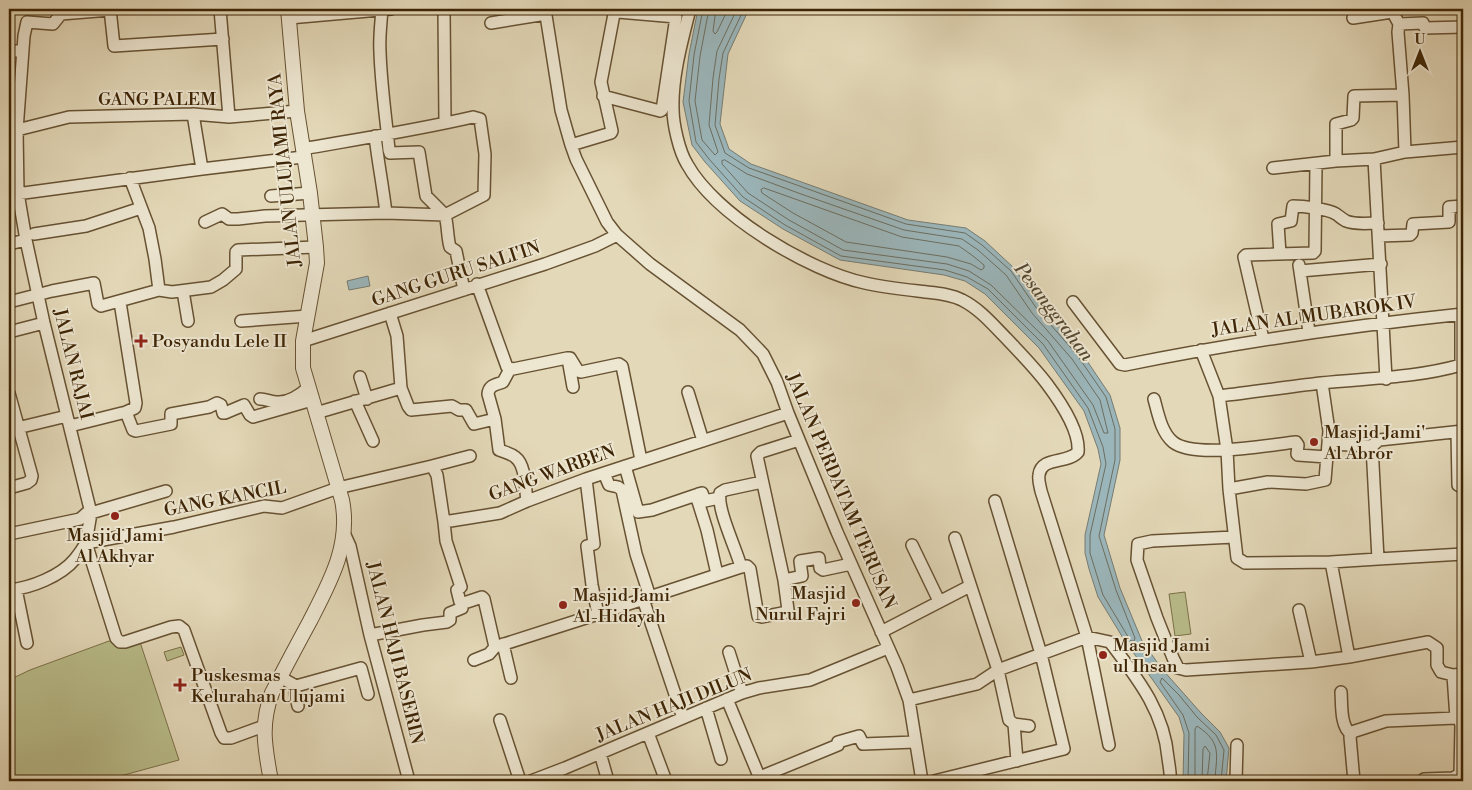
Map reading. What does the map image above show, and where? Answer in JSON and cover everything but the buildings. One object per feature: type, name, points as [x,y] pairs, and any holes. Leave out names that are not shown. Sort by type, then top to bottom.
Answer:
[{"type":"street","points":[[220,9],[229,117]]},
{"type":"street","points":[[289,14],[385,9],[380,50],[390,153],[419,152],[426,196],[445,215],[450,247],[456,251],[464,290]]},
{"type":"street","points":[[444,9],[445,123]]},
{"type":"street","points":[[690,9],[675,77],[673,110],[679,142],[687,164],[709,193],[745,223],[777,245],[828,272],[864,283],[960,298],[976,308],[1038,372],[1058,399],[1070,423],[1077,442],[1078,452],[1073,456],[1045,464],[1040,470],[1039,475],[1041,491],[1087,637],[1109,746]]},
{"type":"street","points":[[110,10],[114,46],[223,39]]},
{"type":"street","name":"JALAN RAJAI","points":[[86,543],[90,512],[44,323],[30,237],[13,194],[17,130],[14,108],[27,22],[53,24],[60,14],[110,10]]},
{"type":"street","points":[[1353,18],[1392,10],[1399,24],[1405,152]]},
{"type":"street","points":[[491,23],[545,11]]},
{"type":"street","name":"JALAN PERDATAM TERUSAN","points":[[545,11],[561,110],[571,145],[600,210],[617,235],[650,264],[740,330],[763,354],[777,382],[799,440],[897,667],[909,700],[922,781]]},
{"type":"street","points":[[571,145],[612,132],[603,96],[602,82],[614,14],[618,12],[676,17],[662,110],[603,96]]},
{"type":"street","name":"JALAN ULUJAMI RAYA","points":[[271,781],[264,746],[266,708],[280,677],[331,580],[340,557],[344,533],[344,514],[338,488],[303,368],[303,341],[317,263],[310,192],[297,112],[289,14]]},
{"type":"street","points":[[1399,24],[1423,23],[1425,28],[1463,27]]},
{"type":"street","points":[[9,51],[22,51]]},
{"type":"street","points":[[1336,161],[1336,124],[1350,121],[1353,118],[1354,96],[1403,95]]},
{"type":"street","name":"GANG PALEM","points":[[17,130],[69,116],[193,114],[229,117],[297,112]]},
{"type":"street","points":[[193,114],[202,169]]},
{"type":"street","points":[[13,194],[202,169],[303,153],[388,133],[478,117],[480,119],[485,154],[485,192],[482,196],[445,215],[386,212],[229,219],[222,214],[205,222]]},
{"type":"street","points":[[375,136],[386,212]]},
{"type":"street","points":[[1273,168],[1374,159],[1405,152],[1463,147]]},
{"type":"street","points":[[1374,159],[1386,379]]},
{"type":"street","points":[[1263,339],[1244,257],[1246,255],[1313,253],[1315,251],[1316,164]]},
{"type":"street","points":[[130,178],[149,228],[156,259],[159,290]]},
{"type":"street","points":[[272,196],[310,192]]},
{"type":"street","points":[[1280,254],[1278,224],[1292,221],[1293,206],[1315,207],[1318,210],[1335,213],[1345,221],[1378,223]]},
{"type":"street","points":[[1379,236],[1410,235],[1413,224],[1449,222],[1450,207],[1463,206]]},
{"type":"street","points":[[9,244],[30,237],[86,226],[141,208]]},
{"type":"street","name":"GANG GURU SALI'IN","points":[[303,341],[545,264],[595,246],[617,235]]},
{"type":"street","points":[[9,302],[94,283],[99,306],[120,302],[159,290],[172,292],[211,287],[236,269],[236,252],[238,250],[316,248]]},
{"type":"street","points":[[1297,254],[1309,332]]},
{"type":"street","points":[[1300,271],[1381,264]]},
{"type":"street","points":[[478,284],[505,363],[510,369]]},
{"type":"street","points":[[183,291],[188,322]]},
{"type":"street","points":[[14,429],[126,412],[135,408],[136,403],[120,302]]},
{"type":"street","points":[[1073,302],[1120,364],[1126,365],[1201,350]]},
{"type":"street","points":[[390,313],[397,336],[401,388],[408,406],[413,410],[452,406],[458,410],[466,410],[473,424],[495,419]]},
{"type":"street","points":[[1219,396],[1322,383],[1386,379],[1438,372],[1461,365],[1462,314]]},
{"type":"street","name":"JALAN AL MUBAROK IV","points":[[1331,562],[1245,562],[1237,558],[1229,489],[1227,450],[1219,396],[1201,350],[1309,332],[1462,314]]},
{"type":"street","points":[[241,321],[308,316]]},
{"type":"street","points":[[9,332],[44,323]]},
{"type":"street","points":[[510,369],[567,358],[570,358],[578,371],[581,372],[620,364],[622,366],[641,460]]},
{"type":"street","points":[[567,358],[573,387]]},
{"type":"street","points":[[510,369],[503,382],[493,385],[489,390],[500,450],[515,457],[520,464],[527,501]]},
{"type":"street","points":[[360,377],[367,399]]},
{"type":"street","points":[[1229,489],[1268,482],[1306,484],[1323,481],[1326,477],[1329,431],[1322,383]]},
{"type":"street","points":[[126,412],[133,430],[136,431],[170,424],[171,414],[209,407],[217,403],[221,405],[225,414],[244,405],[253,417],[312,400],[355,401],[401,388]]},
{"type":"street","points":[[688,392],[703,441]]},
{"type":"street","points":[[9,393],[14,429],[32,476],[28,483],[9,488]]},
{"type":"street","points":[[260,399],[278,402],[300,395],[312,400]]},
{"type":"street","points":[[1154,399],[1162,424],[1173,442],[1192,449],[1227,450],[1296,442],[1298,445],[1298,455],[1327,457]]},
{"type":"street","points":[[355,401],[373,441]]},
{"type":"street","name":"GANG WARBEN","points":[[444,522],[500,513],[586,479],[788,412]]},
{"type":"street","points":[[1329,444],[1372,446],[1379,440],[1460,431],[1458,485],[1463,488]]},
{"type":"street","points":[[474,660],[489,654],[499,646],[740,567],[747,566],[750,569],[758,616],[762,617],[787,611],[784,580],[757,455],[799,440]]},
{"type":"street","points":[[1372,446],[1378,559]]},
{"type":"street","points":[[338,488],[470,456]]},
{"type":"street","points":[[370,635],[447,622],[450,620],[450,613],[462,608],[457,590],[461,587],[446,541],[437,475],[432,466]]},
{"type":"street","points":[[625,466],[638,512],[652,510],[702,493],[705,502],[720,498]]},
{"type":"street","points":[[604,473],[609,486],[618,487],[622,490],[646,598],[682,718]]},
{"type":"street","points":[[586,479],[594,535],[594,544],[587,546],[598,614]]},
{"type":"street","points":[[740,567],[720,493],[724,490],[762,482]]},
{"type":"street","name":"GANG KANCIL","points":[[86,543],[264,506],[282,508],[338,488]]},
{"type":"street","points":[[9,534],[80,519],[90,512],[166,491]]},
{"type":"street","points":[[696,495],[718,574]]},
{"type":"street","points":[[934,781],[1064,748],[1041,654],[995,501]]},
{"type":"street","name":"JALAN HAJI BASERIN","points":[[344,533],[350,546],[370,635],[409,781]]},
{"type":"street","points":[[1234,537],[1152,541],[1138,544],[1137,560],[1157,618],[1178,668],[1186,670],[1312,662],[1350,657],[1428,642],[1437,648],[1441,672],[1458,675],[1462,774],[1453,778],[1424,779],[1422,781]]},
{"type":"street","points":[[955,538],[998,670],[1009,720],[1014,724],[1029,726]]},
{"type":"street","points":[[27,643],[12,589],[38,582],[63,569],[74,560],[86,543]]},
{"type":"street","points":[[86,543],[116,638],[120,642],[179,626],[184,630],[224,738],[231,738],[264,726]]},
{"type":"street","points":[[912,545],[939,600]]},
{"type":"street","points":[[1350,657],[1331,562],[1463,554]]},
{"type":"street","points":[[784,580],[802,576],[800,562],[819,558],[820,568],[823,570],[851,564]]},
{"type":"street","points":[[881,632],[939,600],[970,586]]},
{"type":"street","points":[[462,603],[482,597],[484,599],[511,678]]},
{"type":"street","points":[[1299,610],[1312,662]]},
{"type":"street","points":[[909,700],[977,684],[998,670],[1087,637],[1110,642],[1142,685],[1156,711],[1167,744],[1170,781]]},
{"type":"street","name":"JALAN HAJI DILUN","points":[[531,781],[742,693],[810,680],[888,648]]},
{"type":"street","points":[[729,652],[742,693]]},
{"type":"street","points":[[280,677],[296,686],[361,668],[368,694]]},
{"type":"street","points":[[296,686],[295,692],[298,706]]},
{"type":"street","points":[[1341,692],[1345,726],[1350,734],[1350,756],[1354,781]]},
{"type":"street","points":[[727,699],[760,779],[838,745],[838,742],[859,736],[862,744],[915,742]]},
{"type":"street","points":[[706,708],[721,759]]},
{"type":"street","points":[[500,720],[520,781]]},
{"type":"street","points":[[1350,734],[1386,721],[1460,723]]},
{"type":"street","points":[[1014,724],[1017,761]]},
{"type":"street","points":[[648,733],[666,781]]},
{"type":"street","points":[[1236,781],[1237,745]]},
{"type":"street","points":[[600,753],[608,781]]},
{"type":"green space","points":[[1185,592],[1191,634],[1175,636],[1169,594]]},
{"type":"green space","points":[[109,641],[119,646],[140,642],[179,760],[102,781],[9,781],[9,680],[30,670]]},
{"type":"green space","points":[[181,647],[184,655],[167,661],[164,652]]},
{"type":"water","points":[[698,9],[749,9],[728,54],[720,124],[729,149],[751,164],[908,220],[966,228],[985,241],[1014,268],[1041,306],[1081,352],[1110,395],[1120,428],[1120,460],[1104,535],[1120,588],[1142,641],[1162,669],[1220,732],[1229,748],[1226,781],[1183,781],[1184,734],[1179,717],[1123,638],[1098,597],[1085,553],[1085,535],[1101,464],[1098,449],[1084,411],[1039,348],[985,294],[965,281],[944,275],[840,260],[783,229],[740,201],[692,145],[683,102],[689,54]]},
{"type":"water","points":[[368,276],[370,286],[349,290],[347,281]]},
{"type":"place","name":"Posyandu Lele II","points":[[141,341]]},
{"type":"place","name":"Masjid Jami' Al Abror","points":[[1314,442]]},
{"type":"place","name":"Masjid Jami Al Akhyar","points":[[115,516]]},
{"type":"place","name":"Masjid Nurul Fajri","points":[[856,603]]},
{"type":"place","name":"Masjid Jami Al-Hidayah","points":[[563,605]]},
{"type":"place","name":"Masjid Jami ul Ihsan","points":[[1103,655]]},
{"type":"place","name":"Puskesmas Kelurahan Ulujami","points":[[180,685]]},
{"type":"water label","name":"Pesanggrahan","points":[[1054,312]]}]
